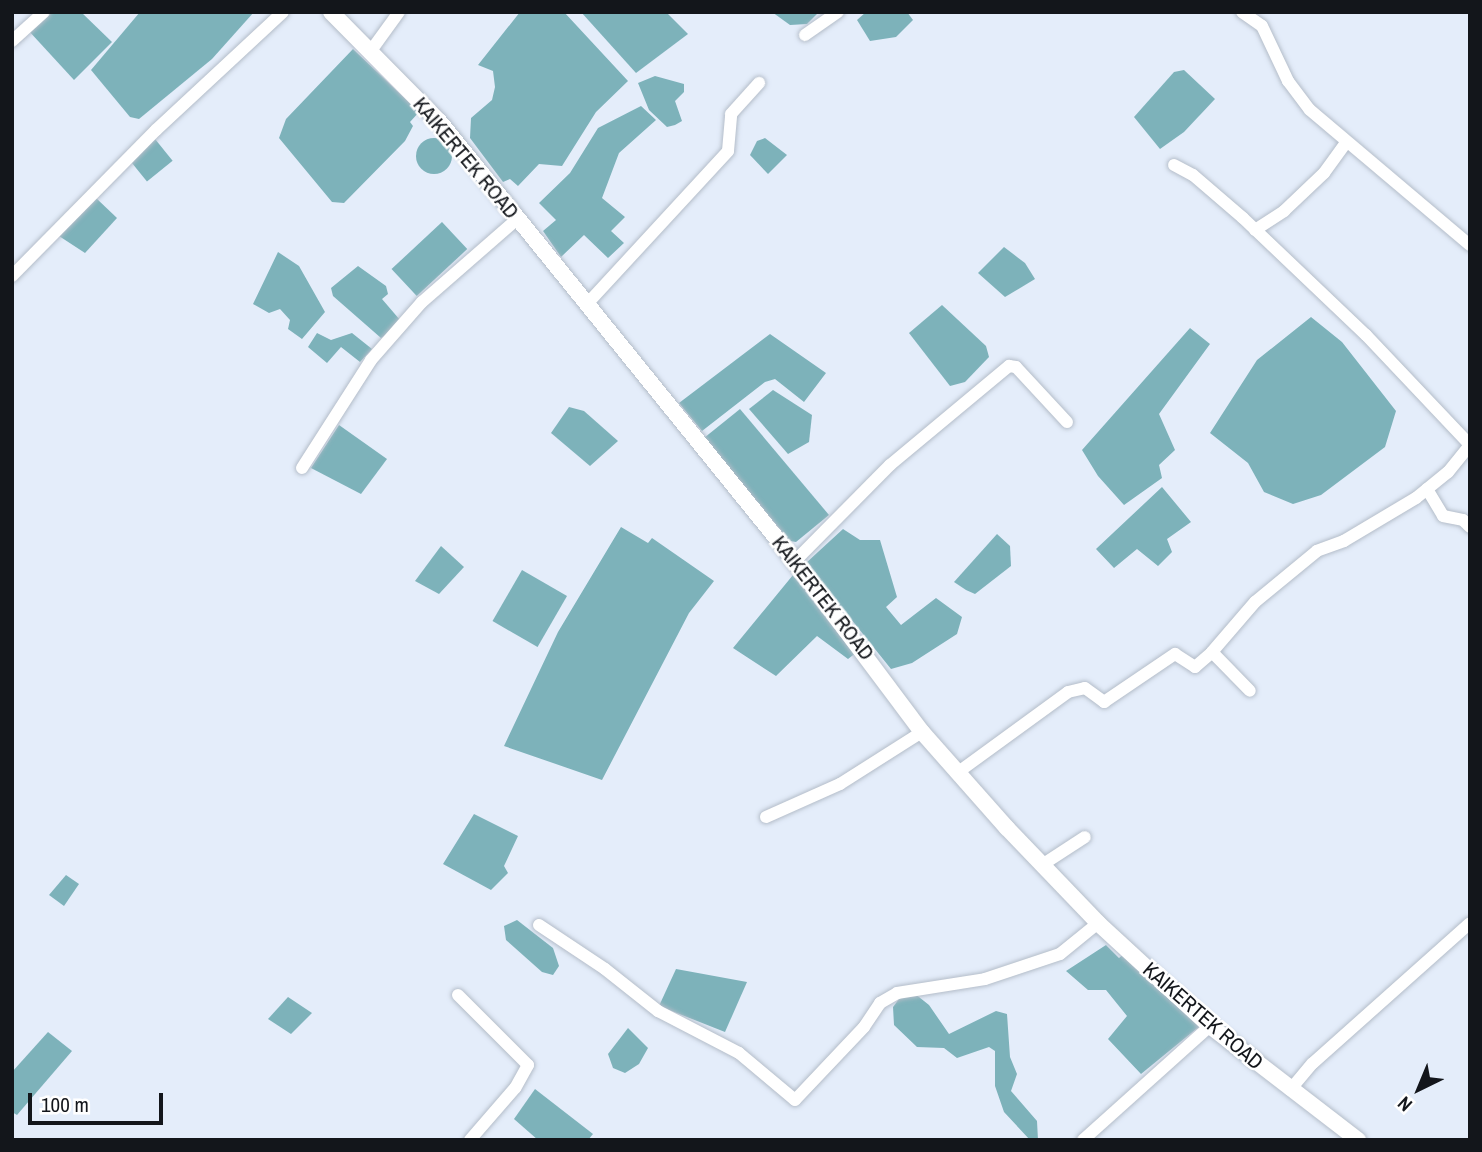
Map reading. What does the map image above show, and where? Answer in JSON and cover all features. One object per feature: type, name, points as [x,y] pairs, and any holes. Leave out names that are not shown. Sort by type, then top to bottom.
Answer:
[{"type":"main road","name":"KAIKERTEK ROAD","points":[[331,12],[439,121],[794,561],[922,732],[957,773],[1098,923],[1210,1026],[1358,1140]]},
{"type":"street","points":[[12,41],[44,12]]},
{"type":"street","points":[[12,276],[156,130],[283,12]]},
{"type":"street","points":[[370,52],[399,12]]},
{"type":"street","points":[[804,35],[838,12]]},
{"type":"street","points":[[1242,12],[1262,26],[1288,81],[1310,110],[1346,143],[1427,204],[1470,245]]},
{"type":"street","points":[[587,304],[728,151],[731,114],[759,83]]},
{"type":"street","points":[[1255,230],[1284,211],[1324,173],[1346,143]]},
{"type":"street","points":[[957,773],[1068,692],[1085,688],[1104,702],[1171,656],[1178,655],[1195,667],[1212,652],[1255,601],[1317,551],[1344,541],[1427,489],[1470,445],[1366,335],[1255,230],[1193,175],[1174,165]]},
{"type":"street","points":[[302,468],[371,360],[422,302],[517,219]]},
{"type":"street","points":[[794,561],[890,465],[1009,366],[1016,367],[1067,422]]},
{"type":"street","points":[[1427,489],[1443,516],[1464,520],[1470,527]]},
{"type":"street","points":[[1212,652],[1250,691]]},
{"type":"street","points":[[766,817],[840,784],[922,732]]},
{"type":"street","points":[[1042,864],[1085,837]]},
{"type":"street","points":[[539,925],[612,974],[657,1011],[738,1053],[795,1100],[864,1027],[880,1003],[897,993],[985,979],[1060,954],[1098,923]]},
{"type":"street","points":[[1290,1090],[1322,1055],[1470,923]]},
{"type":"street","points":[[458,995],[528,1065],[515,1088],[471,1140]]},
{"type":"street","points":[[1083,1140],[1210,1026]]},
{"type":"water","points":[[47,12],[81,12],[112,42],[74,80],[28,30]]},
{"type":"water","points":[[140,12],[254,12],[212,59],[139,119],[130,117],[91,70]]},
{"type":"water","points":[[520,12],[564,12],[628,81],[596,112],[562,166],[539,164],[518,186],[510,179],[503,182],[470,138],[471,118],[492,100],[495,87],[493,71],[478,65]]},
{"type":"water","points":[[581,12],[666,12],[688,34],[636,73]]},
{"type":"water","points":[[772,12],[819,12],[807,24],[790,25]]},
{"type":"water","points":[[866,12],[907,12],[913,20],[896,37],[870,41],[857,20]]},
{"type":"water","points":[[353,49],[419,112],[410,122],[413,126],[405,141],[344,203],[332,202],[279,138],[286,119]]},
{"type":"water","points":[[1184,70],[1215,99],[1184,132],[1160,149],[1134,117],[1174,72]]},
{"type":"water","points":[[655,76],[684,84],[684,92],[675,101],[682,121],[675,125],[667,127],[649,110],[638,83]]},
{"type":"water","points":[[641,106],[656,120],[619,153],[602,198],[625,217],[611,231],[624,243],[608,258],[584,235],[561,257],[543,231],[556,220],[539,203],[570,173],[598,128]]},
{"type":"water","points":[[434,138],[447,143],[452,156],[447,169],[434,174],[421,169],[416,156],[421,143]]},
{"type":"water","points":[[765,138],[787,155],[768,174],[750,155],[757,141]]},
{"type":"water","points":[[155,139],[173,161],[147,182],[129,160]]},
{"type":"water","points":[[96,198],[117,218],[85,253],[59,236]]},
{"type":"water","points":[[442,222],[467,249],[417,296],[392,269]]},
{"type":"water","points":[[1004,247],[1025,263],[1035,279],[1005,297],[978,273]]},
{"type":"water","points":[[278,252],[299,266],[325,312],[302,339],[288,329],[290,320],[280,309],[269,313],[253,304]]},
{"type":"water","points":[[358,266],[386,286],[388,294],[382,299],[400,320],[399,326],[381,338],[333,296],[331,288]]},
{"type":"water","points":[[942,305],[986,346],[989,357],[965,382],[950,386],[909,333]]},
{"type":"water","points":[[1311,317],[1342,342],[1396,411],[1385,447],[1321,495],[1293,504],[1264,492],[1248,463],[1210,433],[1257,360]]},
{"type":"water","points":[[1190,328],[1210,344],[1159,414],[1175,450],[1159,465],[1162,478],[1124,505],[1098,476],[1082,450]]},
{"type":"water","points":[[317,333],[331,340],[352,333],[372,349],[360,362],[341,347],[327,363],[308,347]]},
{"type":"water","points":[[770,334],[826,373],[804,402],[775,379],[765,382],[702,431],[679,403]]},
{"type":"water","points":[[773,390],[812,415],[809,442],[788,454],[749,409]]},
{"type":"water","points":[[569,407],[584,411],[618,441],[590,466],[551,433]]},
{"type":"water","points":[[740,409],[829,515],[796,542],[790,541],[704,438]]},
{"type":"water","points":[[339,425],[387,459],[361,494],[311,468]]},
{"type":"water","points":[[1162,487],[1191,522],[1167,539],[1172,552],[1158,566],[1137,549],[1114,568],[1096,549]]},
{"type":"water","points":[[621,527],[648,543],[652,538],[714,581],[689,613],[602,780],[504,746],[558,632]]},
{"type":"water","points":[[843,529],[860,540],[880,540],[897,597],[886,607],[901,625],[936,598],[962,617],[957,634],[912,663],[891,669],[806,563]]},
{"type":"water","points":[[997,534],[1010,546],[1011,566],[975,594],[954,582]]},
{"type":"water","points":[[441,546],[464,567],[439,594],[415,581]]},
{"type":"water","points":[[522,570],[567,596],[538,647],[492,621]]},
{"type":"water","points":[[793,575],[857,652],[848,659],[817,636],[776,676],[733,648]]},
{"type":"water","points":[[474,814],[518,836],[504,866],[508,873],[491,890],[443,864]]},
{"type":"water","points":[[66,875],[79,884],[64,906],[49,895]]},
{"type":"water","points":[[517,920],[553,948],[559,966],[553,975],[542,972],[506,940],[504,926]]},
{"type":"water","points":[[1106,945],[1119,958],[1125,953],[1201,1025],[1141,1074],[1108,1039],[1127,1016],[1106,990],[1088,990],[1066,971]]},
{"type":"water","points":[[676,969],[747,982],[725,1032],[659,1006]]},
{"type":"water","points":[[914,993],[929,1005],[949,1034],[996,1011],[1007,1014],[1010,1057],[1017,1074],[1011,1091],[1037,1121],[1038,1140],[1030,1140],[1004,1112],[995,1086],[995,1051],[989,1047],[957,1058],[944,1048],[917,1047],[894,1025],[893,1007],[899,999]]},
{"type":"water","points":[[288,997],[312,1013],[291,1034],[268,1019]]},
{"type":"water","points":[[628,1028],[648,1048],[639,1064],[625,1073],[613,1068],[608,1054]]},
{"type":"water","points":[[48,1032],[72,1051],[17,1115],[12,1112],[12,1072]]},
{"type":"water","points":[[535,1089],[593,1134],[588,1140],[538,1140],[514,1119]]}]
